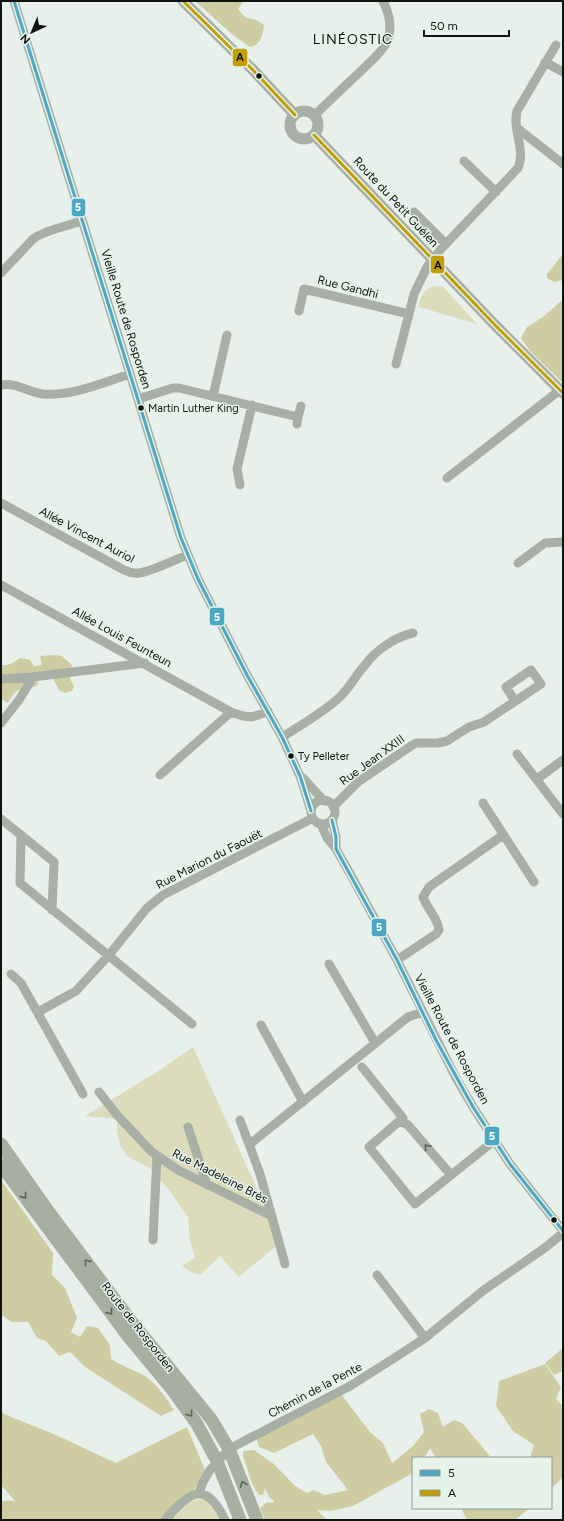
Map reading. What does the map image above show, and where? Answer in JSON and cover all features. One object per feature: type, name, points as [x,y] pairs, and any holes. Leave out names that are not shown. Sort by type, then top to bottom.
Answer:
[{"type":"main road","name":"Route de Rosporden","points":[[1,1144],[48,1211],[131,1321],[211,1419],[229,1449],[257,1520]]},
{"type":"main road","name":"Route de Rosporden","points":[[1,1165],[128,1336],[154,1366],[204,1435],[217,1461],[240,1520]]},
{"type":"street","name":"Vieille Route de Rosporden","points":[[14,1],[187,555],[247,675],[282,737],[300,776],[312,814]]},
{"type":"street","points":[[183,1],[253,70],[295,115]]},
{"type":"street","points":[[315,115],[375,58],[385,45],[388,39],[390,24],[383,1]]},
{"type":"street","points":[[396,364],[416,288],[427,266],[496,192],[514,172],[519,164],[520,154],[516,115],[517,110],[556,45]]},
{"type":"street","points":[[545,62],[563,72]]},
{"type":"street","points":[[305,111],[315,115],[319,126],[318,131],[314,135],[310,138],[304,139],[294,135],[290,125],[291,119],[295,115],[299,112],[305,111]]},
{"type":"street","points":[[517,128],[563,164]]},
{"type":"street","name":"Route du Petit Guélen","points":[[314,135],[561,392],[447,478]]},
{"type":"street","points":[[464,161],[496,192]]},
{"type":"street","points":[[414,212],[446,244]]},
{"type":"street","points":[[1,273],[39,234],[71,225],[82,220]]},
{"type":"street","name":"Rue Gandhi","points":[[299,311],[304,289],[409,314]]},
{"type":"street","points":[[213,396],[227,335]]},
{"type":"street","points":[[1,385],[10,384],[38,393],[61,394],[94,386],[130,374]]},
{"type":"street","points":[[138,399],[173,388],[252,405],[297,420],[301,406]]},
{"type":"street","points":[[240,485],[237,469],[252,405]]},
{"type":"street","name":"Allée Vincent Auriol","points":[[1,503],[130,572],[143,572],[187,555]]},
{"type":"street","points":[[518,563],[545,543],[556,544],[563,542]]},
{"type":"street","name":"Allée Louis Feunteun","points":[[1,584],[231,712],[241,716],[253,717],[268,711]]},
{"type":"street","points":[[282,737],[332,704],[344,692],[364,665],[386,645],[395,639],[413,633]]},
{"type":"street","points":[[1,679],[33,677],[145,663]]},
{"type":"street","points":[[1,723],[19,700],[33,677]]},
{"type":"street","name":"Rue Jean XXIII","points":[[333,807],[358,782],[416,743],[438,743],[447,741],[469,727],[484,722],[515,702]]},
{"type":"street","points":[[160,775],[231,712]]},
{"type":"street","points":[[517,754],[563,814]]},
{"type":"street","points":[[537,779],[563,760]]},
{"type":"street","name":"Vieille Route de Rosporden","points":[[300,776],[324,801]]},
{"type":"street","points":[[318,802],[328,802],[333,807],[334,814],[332,820],[327,823],[321,824],[312,814],[314,804],[318,802]]},
{"type":"street","points":[[483,803],[534,882]]},
{"type":"street","name":"Rue Marion du Faouët","points":[[38,1012],[76,991],[109,955],[147,908],[163,895],[312,814]]},
{"type":"street","points":[[1,819],[54,862],[52,910]]},
{"type":"street","name":"Vieille Route de Rosporden","points":[[332,820],[336,837],[336,849]]},
{"type":"street","name":"Vieille Route de Rosporden","points":[[321,824],[327,838],[336,849],[397,960],[462,1088],[510,1164],[563,1232]]},
{"type":"street","points":[[21,835],[20,883],[192,1024]]},
{"type":"street","points":[[397,960],[436,934],[439,930],[438,923],[425,904],[423,897],[429,887],[503,835]]},
{"type":"street","points":[[329,964],[375,1043]]},
{"type":"street","points":[[11,974],[21,983],[83,1094]]},
{"type":"street","points":[[250,1144],[408,1017],[423,1012]]},
{"type":"street","points":[[261,1025],[303,1102]]},
{"type":"street","points":[[362,1067],[448,1177]]},
{"type":"street","name":"Rue Madeleine Brès","points":[[98,1092],[117,1115],[157,1156],[178,1170],[272,1216]]},
{"type":"street","points":[[240,1120],[260,1174],[285,1264]]},
{"type":"street","points":[[402,1120],[370,1147],[415,1204],[495,1140]]},
{"type":"street","points":[[188,1127],[207,1185]]},
{"type":"street","name":"Rue Madeleine Brès","points":[[153,1240],[157,1156]]},
{"type":"street","name":"Chemin de la Pente","points":[[199,1493],[203,1482],[217,1461],[229,1449],[350,1386],[396,1358],[425,1338],[484,1290],[552,1242],[563,1232]]},
{"type":"street","points":[[377,1275],[425,1338]]},
{"type":"street","points":[[165,1520],[181,1502],[190,1496],[199,1493],[208,1496],[215,1502],[225,1520]]},
{"type":"green space","points":[[434,286],[445,289],[477,324],[419,307],[423,294],[427,289]]},
{"type":"green space","points":[[193,1047],[281,1242],[239,1277],[220,1256],[200,1275],[189,1271],[182,1266],[195,1258],[190,1241],[188,1217],[172,1194],[151,1169],[127,1156],[120,1145],[117,1130],[117,1119],[85,1116],[160,1070]]},
{"type":"green space","points":[[198,1499],[207,1499],[221,1520],[174,1520],[174,1514],[187,1503]]},
{"type":"shaded area","points":[[195,1],[244,1],[238,9],[245,17],[256,20],[264,25],[263,33],[259,42],[250,47],[233,35]]},
{"type":"shaded area","points":[[563,254],[563,280],[554,282],[547,278],[547,274]]},
{"type":"shaded area","points":[[561,301],[563,301],[563,383],[530,351],[521,338],[527,327],[543,317]]},
{"type":"shaded area","points":[[40,656],[62,656],[72,665],[70,679],[74,686],[72,691],[65,693],[59,690],[52,677],[37,677],[38,685],[28,689],[18,690],[8,703],[1,699],[1,665],[11,664],[20,658],[30,660],[34,666],[42,665]]},
{"type":"shaded area","points":[[1,1180],[53,1253],[52,1275],[65,1288],[77,1318],[71,1332],[80,1337],[87,1326],[98,1328],[110,1345],[111,1359],[149,1379],[174,1410],[161,1416],[85,1367],[70,1352],[59,1356],[46,1341],[37,1338],[28,1322],[12,1322],[1,1315]]},
{"type":"shaded area","points":[[563,1348],[563,1371],[554,1375],[545,1363]]},
{"type":"shaded area","points":[[545,1364],[561,1387],[556,1399],[563,1406],[563,1477],[552,1488],[552,1457],[530,1457],[534,1445],[513,1431],[496,1406],[499,1381]]},
{"type":"shaded area","points":[[341,1394],[370,1432],[383,1443],[392,1463],[413,1446],[424,1432],[420,1414],[429,1409],[438,1413],[443,1427],[454,1420],[462,1423],[490,1457],[435,1457],[430,1448],[425,1457],[412,1457],[412,1474],[353,1506],[331,1511],[317,1510],[327,1520],[265,1520],[260,1508],[267,1502],[272,1503],[274,1501],[269,1497],[265,1488],[263,1495],[259,1495],[252,1484],[243,1456],[243,1451],[254,1450],[274,1464],[295,1486],[307,1493],[313,1490],[325,1495],[348,1490],[326,1462],[321,1446],[313,1434],[274,1453],[259,1447],[256,1438]]},
{"type":"shaded area","points":[[1,1410],[4,1414],[56,1435],[116,1463],[187,1427],[205,1470],[187,1503],[174,1514],[174,1520],[1,1520],[1,1501],[15,1501],[1,1485]]},
{"type":"shaded area","points":[[462,1509],[529,1509],[515,1520],[467,1520]]},
{"type":"transit line","name":"5","points":[[14,1],[181,538],[198,579],[247,675],[282,737],[300,776],[311,811]]},
{"type":"transit line","name":"A","points":[[183,1],[253,70],[295,115]]},
{"type":"transit line","name":"A","points":[[314,135],[495,325],[563,393]]},
{"type":"transit line","name":"5","points":[[332,820],[336,837],[336,849],[397,960],[436,1040],[473,1107],[510,1164],[563,1231]]},
{"type":"place","name":"Martin Luther King","points":[[141,408]]},
{"type":"place","name":"Ty Pelleter","points":[[291,756]]},
{"type":"district","name":"LINÉOSTIC","points":[[353,39]]}]
